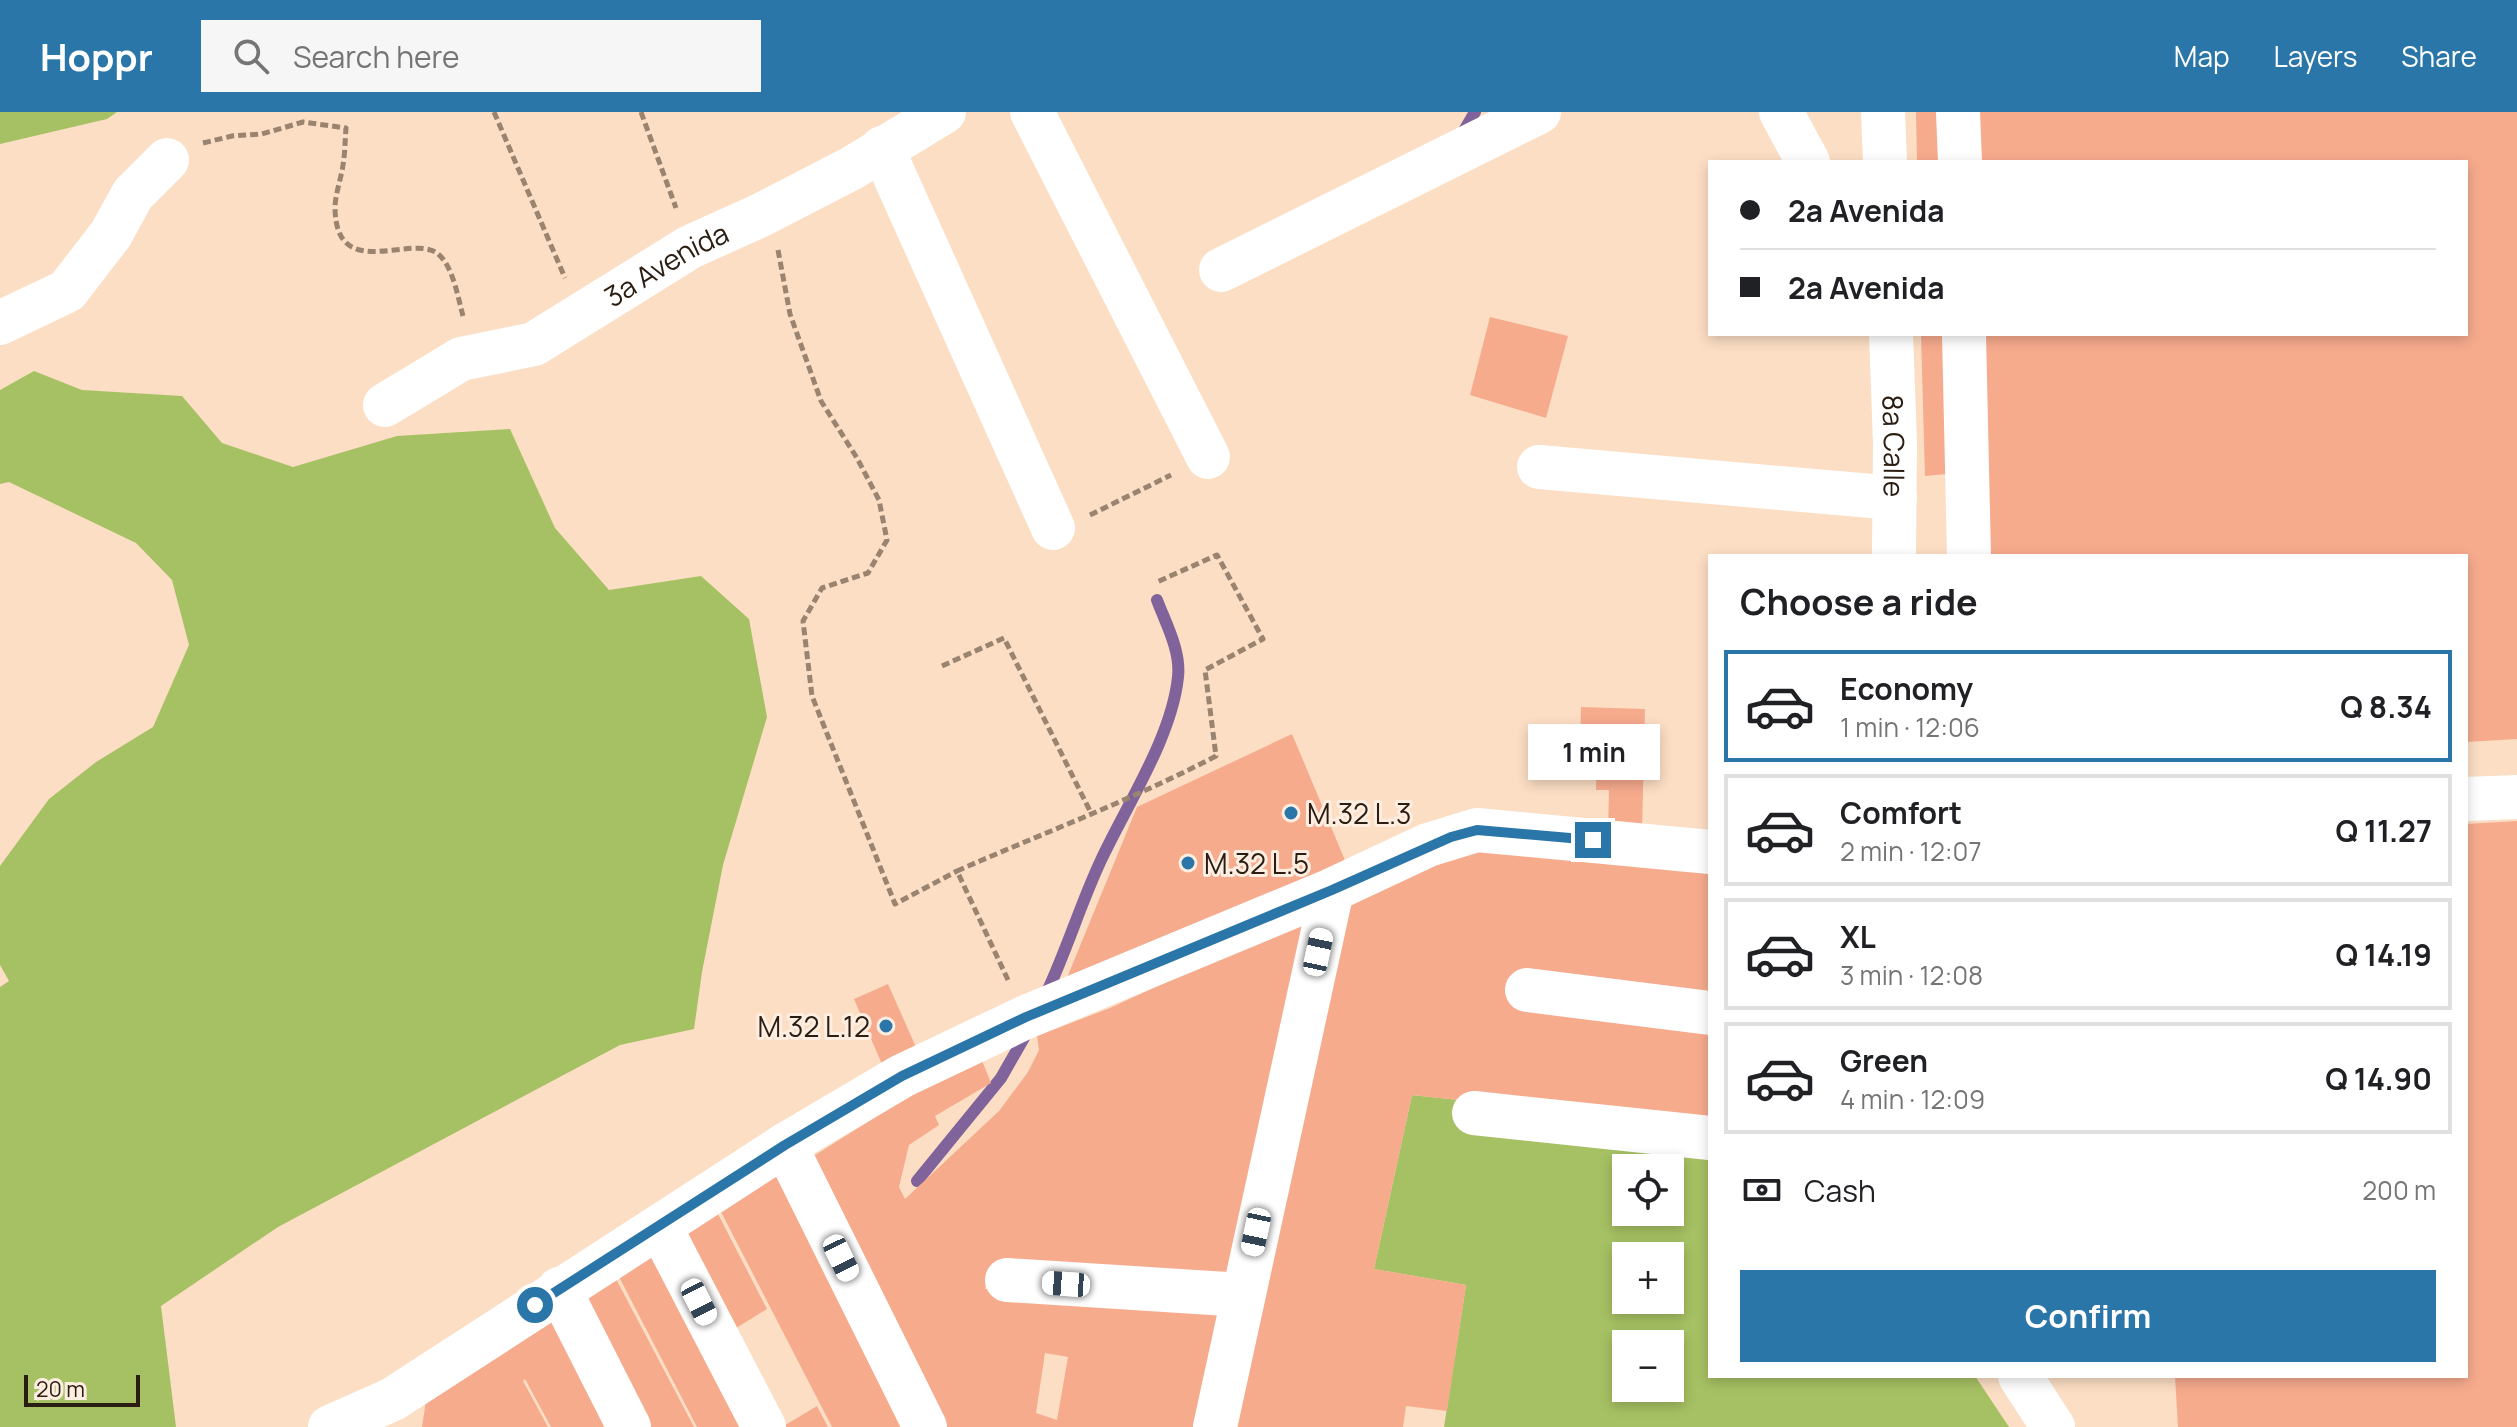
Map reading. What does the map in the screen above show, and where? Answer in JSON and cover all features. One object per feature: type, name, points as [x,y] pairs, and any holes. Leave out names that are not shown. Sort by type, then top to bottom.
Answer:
[{"type":"street","name":"3a Avenida","points":[[385,405],[449,365],[473,355],[534,344],[690,247],[852,168],[890,133],[944,112]]},
{"type":"street","points":[[1032,112],[1208,457]]},
{"type":"street","points":[[1221,270],[1539,112]]},
{"type":"street","points":[[1781,112],[1807,160]]},
{"type":"street","points":[[1883,112],[1885,160]]},
{"type":"street","points":[[1958,112],[1960,160]]},
{"type":"street","points":[[890,133],[1053,528]]},
{"type":"street","points":[[0,323],[67,291],[111,234],[133,194],[167,160]]},
{"type":"street","name":"8a Calle","points":[[1891,336],[1894,554]]},
{"type":"street","points":[[1964,336],[1969,554]]},
{"type":"street","points":[[1539,467],[1895,498]]},
{"type":"street","points":[[2468,799],[2517,797]]},
{"type":"street","points":[[330,1427],[401,1413],[559,1289],[785,1145],[902,1076],[1027,1017],[1332,890],[1428,845],[1477,830],[1708,852]]},
{"type":"street","points":[[1215,1427],[1332,890]]},
{"type":"street","points":[[1527,990],[1708,1013]]},
{"type":"street","points":[[1474,1113],[1708,1138]]},
{"type":"street","points":[[785,1145],[925,1427]]},
{"type":"street","points":[[660,1227],[764,1427]]},
{"type":"street","points":[[1007,1280],[1243,1295]]},
{"type":"street","points":[[559,1289],[629,1427]]},
{"type":"street","points":[[2021,1378],[2053,1427]]},
{"type":"path","points":[[494,112],[581,316]]},
{"type":"path","points":[[641,112],[690,247]]},
{"type":"path","points":[[167,160],[197,145],[232,136],[262,134],[303,122],[346,128],[335,208],[340,235],[354,249],[384,253],[418,248],[437,253],[448,269],[473,355]]},
{"type":"path","points":[[761,215],[776,239],[790,314],[821,401],[879,500],[887,540],[868,573],[822,588],[803,621],[812,696],[895,904],[957,871],[1152,790],[1216,756],[1205,670],[1263,639],[1217,555],[1157,582]]},
{"type":"path","points":[[1053,528],[1060,529],[1208,457]]},
{"type":"path","points":[[942,666],[1004,638],[1091,813]]},
{"type":"path","points":[[957,871],[1027,1017]]},
{"type":"green space","points":[[0,112],[117,112],[107,119],[0,144]]},
{"type":"green space","points":[[34,371],[82,390],[182,396],[222,443],[293,467],[397,436],[510,429],[555,528],[609,590],[701,576],[749,619],[767,717],[723,865],[694,1029],[620,1045],[278,1227],[161,1306],[176,1427],[0,1427],[0,987],[9,981],[0,965],[0,866],[49,799],[96,762],[153,727],[189,645],[172,580],[136,543],[9,482],[0,484],[0,390]]},
{"type":"green space","points":[[1412,1095],[1468,1101],[1708,1155],[1708,1378],[1976,1378],[2009,1427],[1444,1427],[1466,1285],[1374,1269]]},
{"type":"building","points":[[1916,112],[2517,112],[2517,739],[2468,742],[2468,554],[1973,554],[1969,472],[1925,476],[1921,336],[2468,336],[2468,160],[1917,160]]},
{"type":"building","points":[[1490,317],[1568,336],[1546,418],[1470,395]]},
{"type":"building","points":[[1581,707],[1645,709],[1642,832],[1608,831],[1609,790],[1596,790],[1597,750],[1580,750]]},
{"type":"building","points":[[1292,734],[1347,865],[1064,985],[1137,807]]},
{"type":"building","points":[[2517,821],[2517,1427],[2178,1427],[2175,1378],[2468,1378],[2468,824]]},
{"type":"building","points":[[1468,847],[1708,863],[1708,1127],[1412,1095],[1374,1269],[1466,1285],[1447,1411],[1406,1406],[1403,1427],[1222,1427],[1339,903]]},
{"type":"building","points":[[1318,912],[1237,1287],[988,1271],[985,1289],[1233,1304],[1206,1427],[934,1427],[804,1162],[922,1088],[981,1058],[991,1083],[935,1116],[939,1125],[909,1145],[899,1187],[905,1199],[999,1111],[1028,1072],[1039,1050],[1037,1036],[1110,1008]],"holes":[[[1045,1353],[1068,1357],[1057,1420],[1036,1413]]]},
{"type":"building","name":"M.32 L.12","points":[[888,984],[919,1054],[884,1069],[854,999]]},
{"type":"building","points":[[785,1167],[916,1427],[832,1427],[720,1210]]},
{"type":"building","points":[[717,1212],[767,1309],[725,1335],[676,1240]]},
{"type":"building","points":[[666,1247],[759,1427],[697,1427],[618,1275]]},
{"type":"building","points":[[615,1277],[694,1427],[637,1427],[573,1302]]},
{"type":"building","points":[[563,1306],[625,1427],[551,1427],[525,1379],[523,1381],[548,1427],[422,1427],[426,1401]]},
{"type":"building","points":[[817,1406],[828,1427],[782,1427]]},
{"type":"waterway","points":[[1465,129],[1475,112]]},
{"type":"waterway","points":[[1046,994],[1094,875],[1158,746],[1174,699],[1178,677],[1177,657],[1157,600]]},
{"type":"waterway","points":[[917,1181],[1001,1078],[1029,1029]]},
{"type":"place","name":"M.32 L.3","points":[[1291,813]]},
{"type":"place","name":"M.32 L.5","points":[[1188,863]]},
{"type":"place","name":"M.32 L.12","points":[[886,1026]]},
{"type":"route","points":[[535,1305],[785,1145],[902,1076],[1026,1017],[1451,837],[1477,830],[1491,830],[1593,840]]}]
